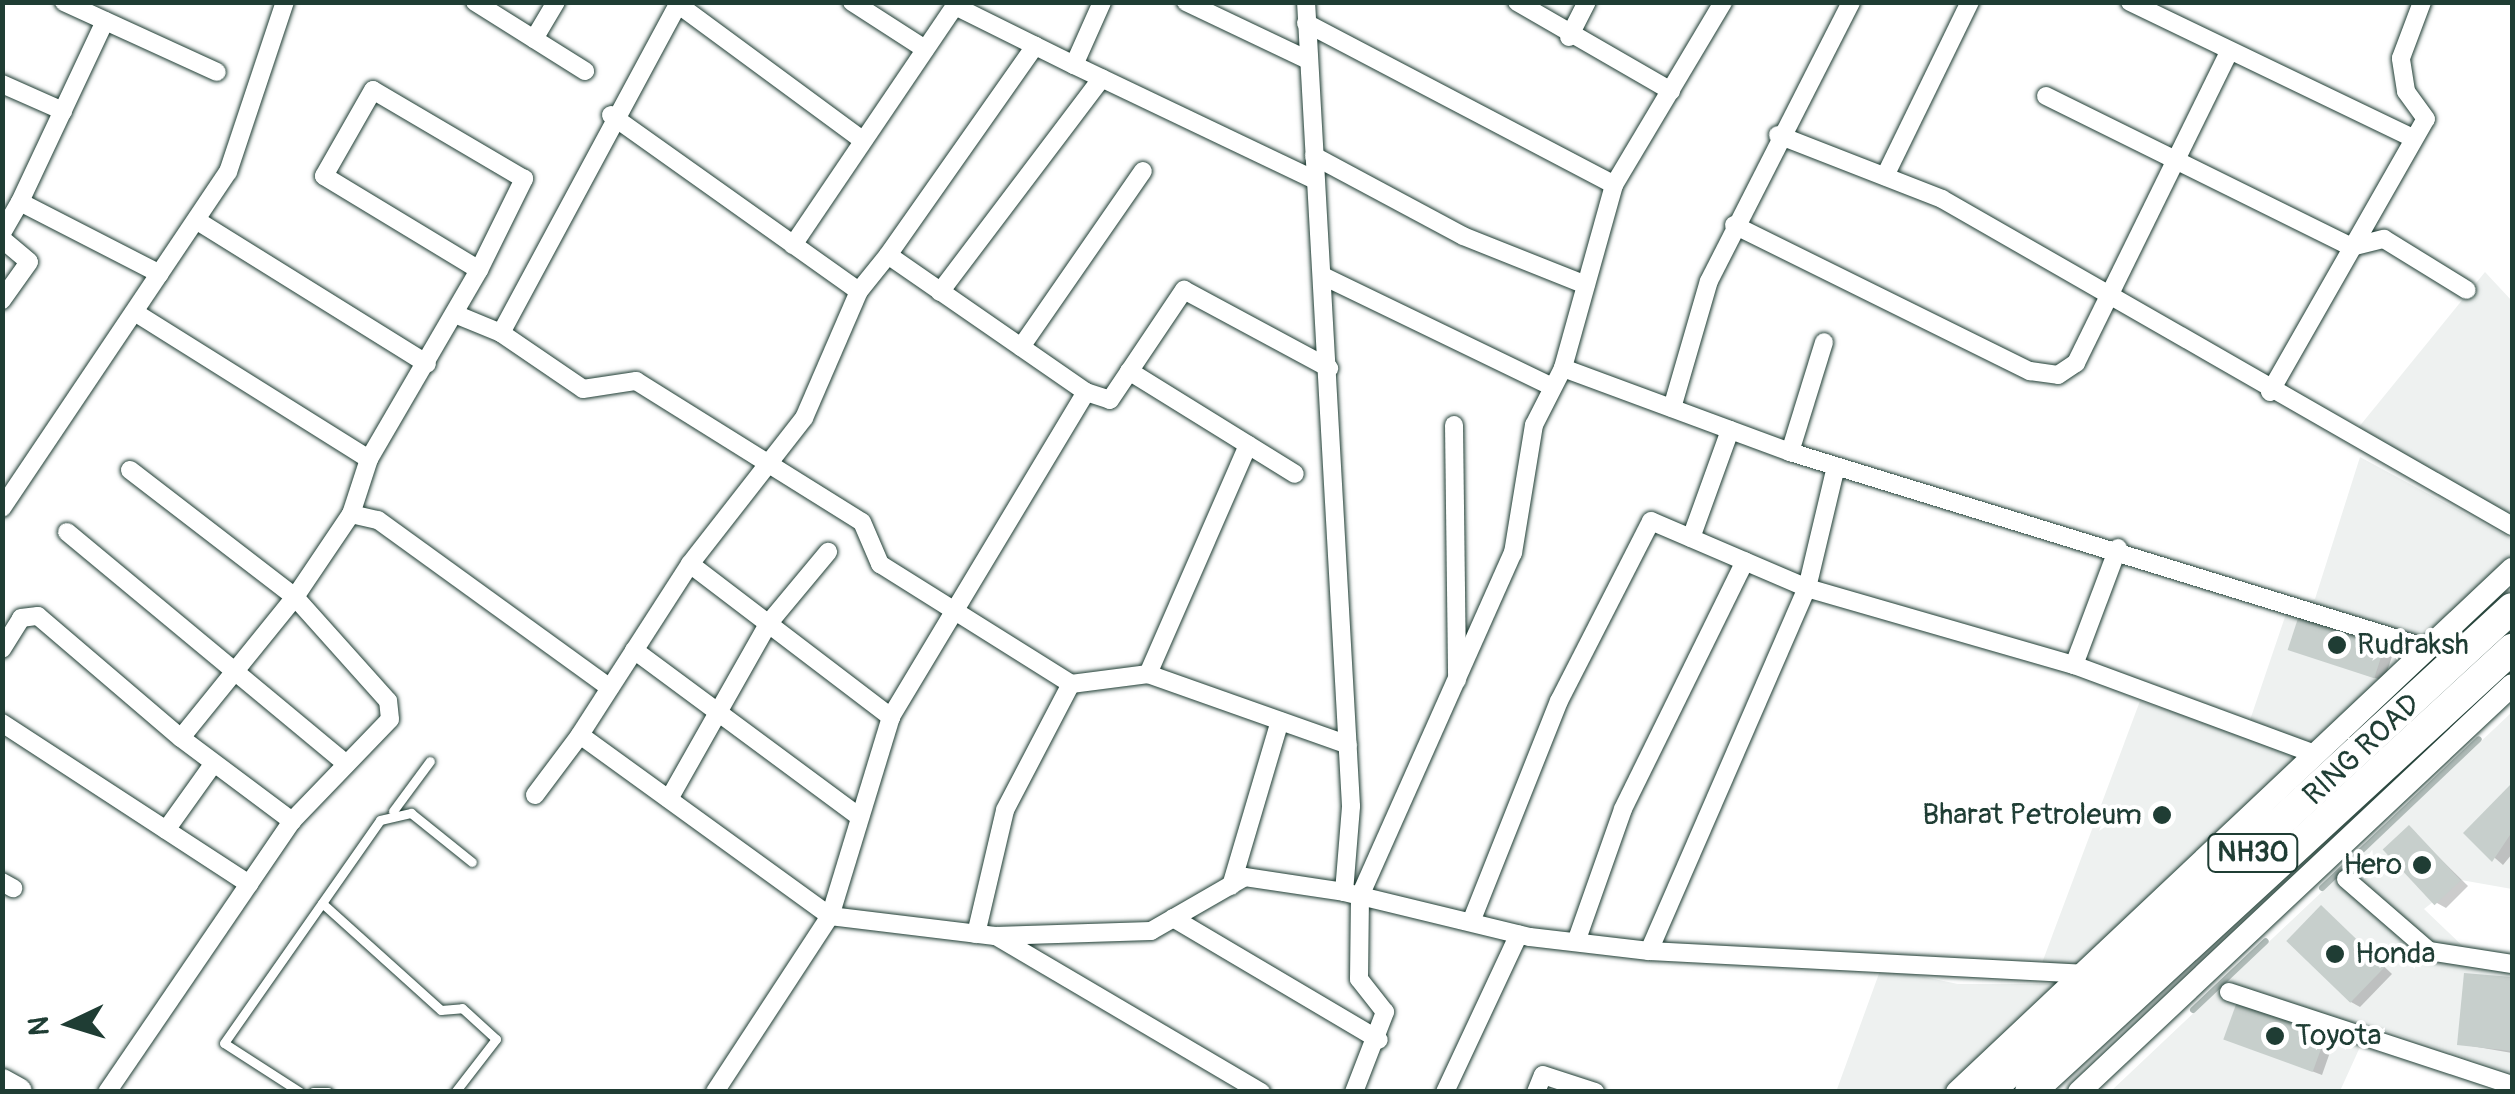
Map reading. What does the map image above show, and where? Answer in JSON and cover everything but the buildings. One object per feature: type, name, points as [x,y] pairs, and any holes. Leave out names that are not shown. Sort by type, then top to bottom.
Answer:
[{"type":"highway","name":"RING ROAD","points":[[1988,1092],[2512,608]]},
{"type":"highway","name":"RING ROAD","points":[[2030,1092],[2512,650]]},
{"type":"main road","points":[[2,1083],[18,1092]]},
{"type":"street","points":[[64,2],[217,72]]},
{"type":"street","points":[[2,508],[228,172],[285,2]]},
{"type":"street","points":[[475,2],[585,71]]},
{"type":"street","points":[[534,39],[556,2]]},
{"type":"street","points":[[852,2],[924,49]]},
{"type":"street","points":[[1074,65],[1102,2]]},
{"type":"street","points":[[1186,2],[1308,60]]},
{"type":"street","points":[[1306,2],[1329,368],[1352,894],[1359,980],[1384,1012],[1379,1040],[1354,1092]]},
{"type":"street","points":[[1517,2],[1569,38],[1671,91]]},
{"type":"street","points":[[1569,38],[1587,2]]},
{"type":"street","points":[[1352,894],[1457,680],[1513,553],[1534,424],[1563,368],[1614,184],[1723,2]]},
{"type":"street","points":[[1672,408],[1734,225],[1851,2]]},
{"type":"street","points":[[1885,176],[1970,2]]},
{"type":"street","points":[[2130,2],[2413,138]]},
{"type":"street","points":[[2270,392],[2426,119],[2406,91],[2400,58],[2422,2]]},
{"type":"street","points":[[501,333],[610,115],[679,4],[862,139]]},
{"type":"street","points":[[792,245],[955,6],[1315,180]]},
{"type":"street","points":[[2,300],[29,262],[2,236],[105,21]]},
{"type":"street","points":[[1306,23],[1614,184]]},
{"type":"street","points":[[535,796],[580,735],[690,564],[804,418],[859,291],[1035,46]]},
{"type":"street","points":[[1734,225],[2030,371],[2058,376],[2076,364],[2106,294],[2230,52]]},
{"type":"street","points":[[940,292],[1102,78]]},
{"type":"street","points":[[2,84],[64,111]]},
{"type":"street","points":[[181,738],[295,597],[350,514],[368,459],[455,314],[479,270],[524,179],[372,90],[324,176],[479,270]]},
{"type":"street","points":[[2046,96],[2173,163],[2352,247],[2384,240],[2467,290]]},
{"type":"street","points":[[610,115],[859,291]]},
{"type":"street","points":[[1778,135],[1942,199],[2270,392],[2512,526]]},
{"type":"street","points":[[1314,156],[1463,236],[1586,285]]},
{"type":"street","points":[[1021,347],[1143,170]]},
{"type":"street","points":[[20,202],[160,274]]},
{"type":"street","points":[[196,220],[426,364]]},
{"type":"street","points":[[888,255],[1086,392],[1110,400],[1184,290],[1329,368]]},
{"type":"street","points":[[1323,276],[1553,387]]},
{"type":"street","points":[[136,313],[368,459]]},
{"type":"street","points":[[455,314],[501,333],[583,389],[636,381],[766,467],[862,522],[868,552],[1071,684],[1148,674],[1348,744]]},
{"type":"street","points":[[1790,452],[1824,342]]},
{"type":"street","points":[[1563,368],[1790,452],[2118,548],[2427,648]]},
{"type":"street","points":[[1129,372],[1295,474]]},
{"type":"street","points":[[715,1092],[830,916],[891,717],[1086,392]]},
{"type":"street","points":[[1454,424],[1457,680]]},
{"type":"street","points":[[1690,538],[1730,430]]},
{"type":"street","points":[[1148,674],[1248,445]]},
{"type":"street","points":[[1649,951],[1807,588],[1836,466]]},
{"type":"street","points":[[107,1092],[292,821],[390,719],[388,701],[295,597],[130,470]]},
{"type":"street","points":[[350,514],[378,520],[610,688]]},
{"type":"street","points":[[1471,922],[1559,702],[1651,521],[1807,588],[2074,665],[2315,754]]},
{"type":"street","points":[[68,532],[233,674],[346,764]]},
{"type":"street","points":[[2074,665],[2118,548]]},
{"type":"street","points":[[668,800],[768,624],[828,552]]},
{"type":"street","points":[[1576,942],[1623,809],[1745,562]]},
{"type":"street","points":[[690,564],[891,717]]},
{"type":"street","points":[[1958,1092],[2512,569]]},
{"type":"street","points":[[2,649],[21,618],[38,616],[181,738],[292,821]]},
{"type":"street","points":[[634,650],[860,817]]},
{"type":"street","points":[[986,935],[1005,810],[1071,684]]},
{"type":"street","points":[[2098,1086],[2219,984],[2338,870],[2512,685]]},
{"type":"street","points":[[1231,886],[1280,720]]},
{"type":"street","points":[[2,723],[249,884]]},
{"type":"street","points":[[580,735],[830,916],[986,935],[1151,931],[1245,877],[1352,894],[1519,934],[1649,951],[2083,974]]},
{"type":"street","points":[[166,830],[214,762]]},
{"type":"street","points":[[2338,870],[2428,951],[2512,964]]},
{"type":"street","points":[[1174,918],[1379,1040]]},
{"type":"street","points":[[1445,1092],[1519,934]]},
{"type":"street","points":[[986,935],[1261,1092]]},
{"type":"street","points":[[2219,984],[2512,1085]]},
{"type":"street","points":[[1536,1092],[1542,1075],[1595,1092]]},
{"type":"lane","points":[[300,1092],[224,1043],[322,902],[430,761]]},
{"type":"lane","points":[[393,811],[411,813],[472,862]]},
{"type":"lane","points":[[322,902],[441,1010],[462,1008],[496,1038],[455,1092]]},
{"type":"lane","points":[[313,1092],[328,1092]]},
{"type":"shaded area","points":[[2485,272],[2512,301],[2512,522],[2354,433]]},
{"type":"shaded area","points":[[2360,457],[2512,539],[2512,562],[2311,745],[2250,720],[2288,608],[2315,599]]},
{"type":"shaded area","points":[[2140,701],[2305,755],[2082,967],[2042,963]]},
{"type":"shaded area","points":[[2512,712],[2512,889],[2461,880],[2424,909],[2470,953],[2512,961],[2512,1073],[2370,1025],[2340,1091],[2110,1092]]},
{"type":"shaded area","points":[[1881,968],[1958,984],[2062,984],[1945,1091],[1836,1092]]},
{"type":"waterway","points":[[2322,888],[2479,739]]},
{"type":"waterway","points":[[2193,1010],[2266,941]]},
{"type":"place","name":"Rudraksh","points":[[2337,645]]},
{"type":"place","name":"Bharat Petroleum","points":[[2162,815]]},
{"type":"place","name":"Hero","points":[[2422,865]]},
{"type":"place","name":"Honda","points":[[2335,954]]},
{"type":"place","name":"Toyota","points":[[2275,1036]]}]
